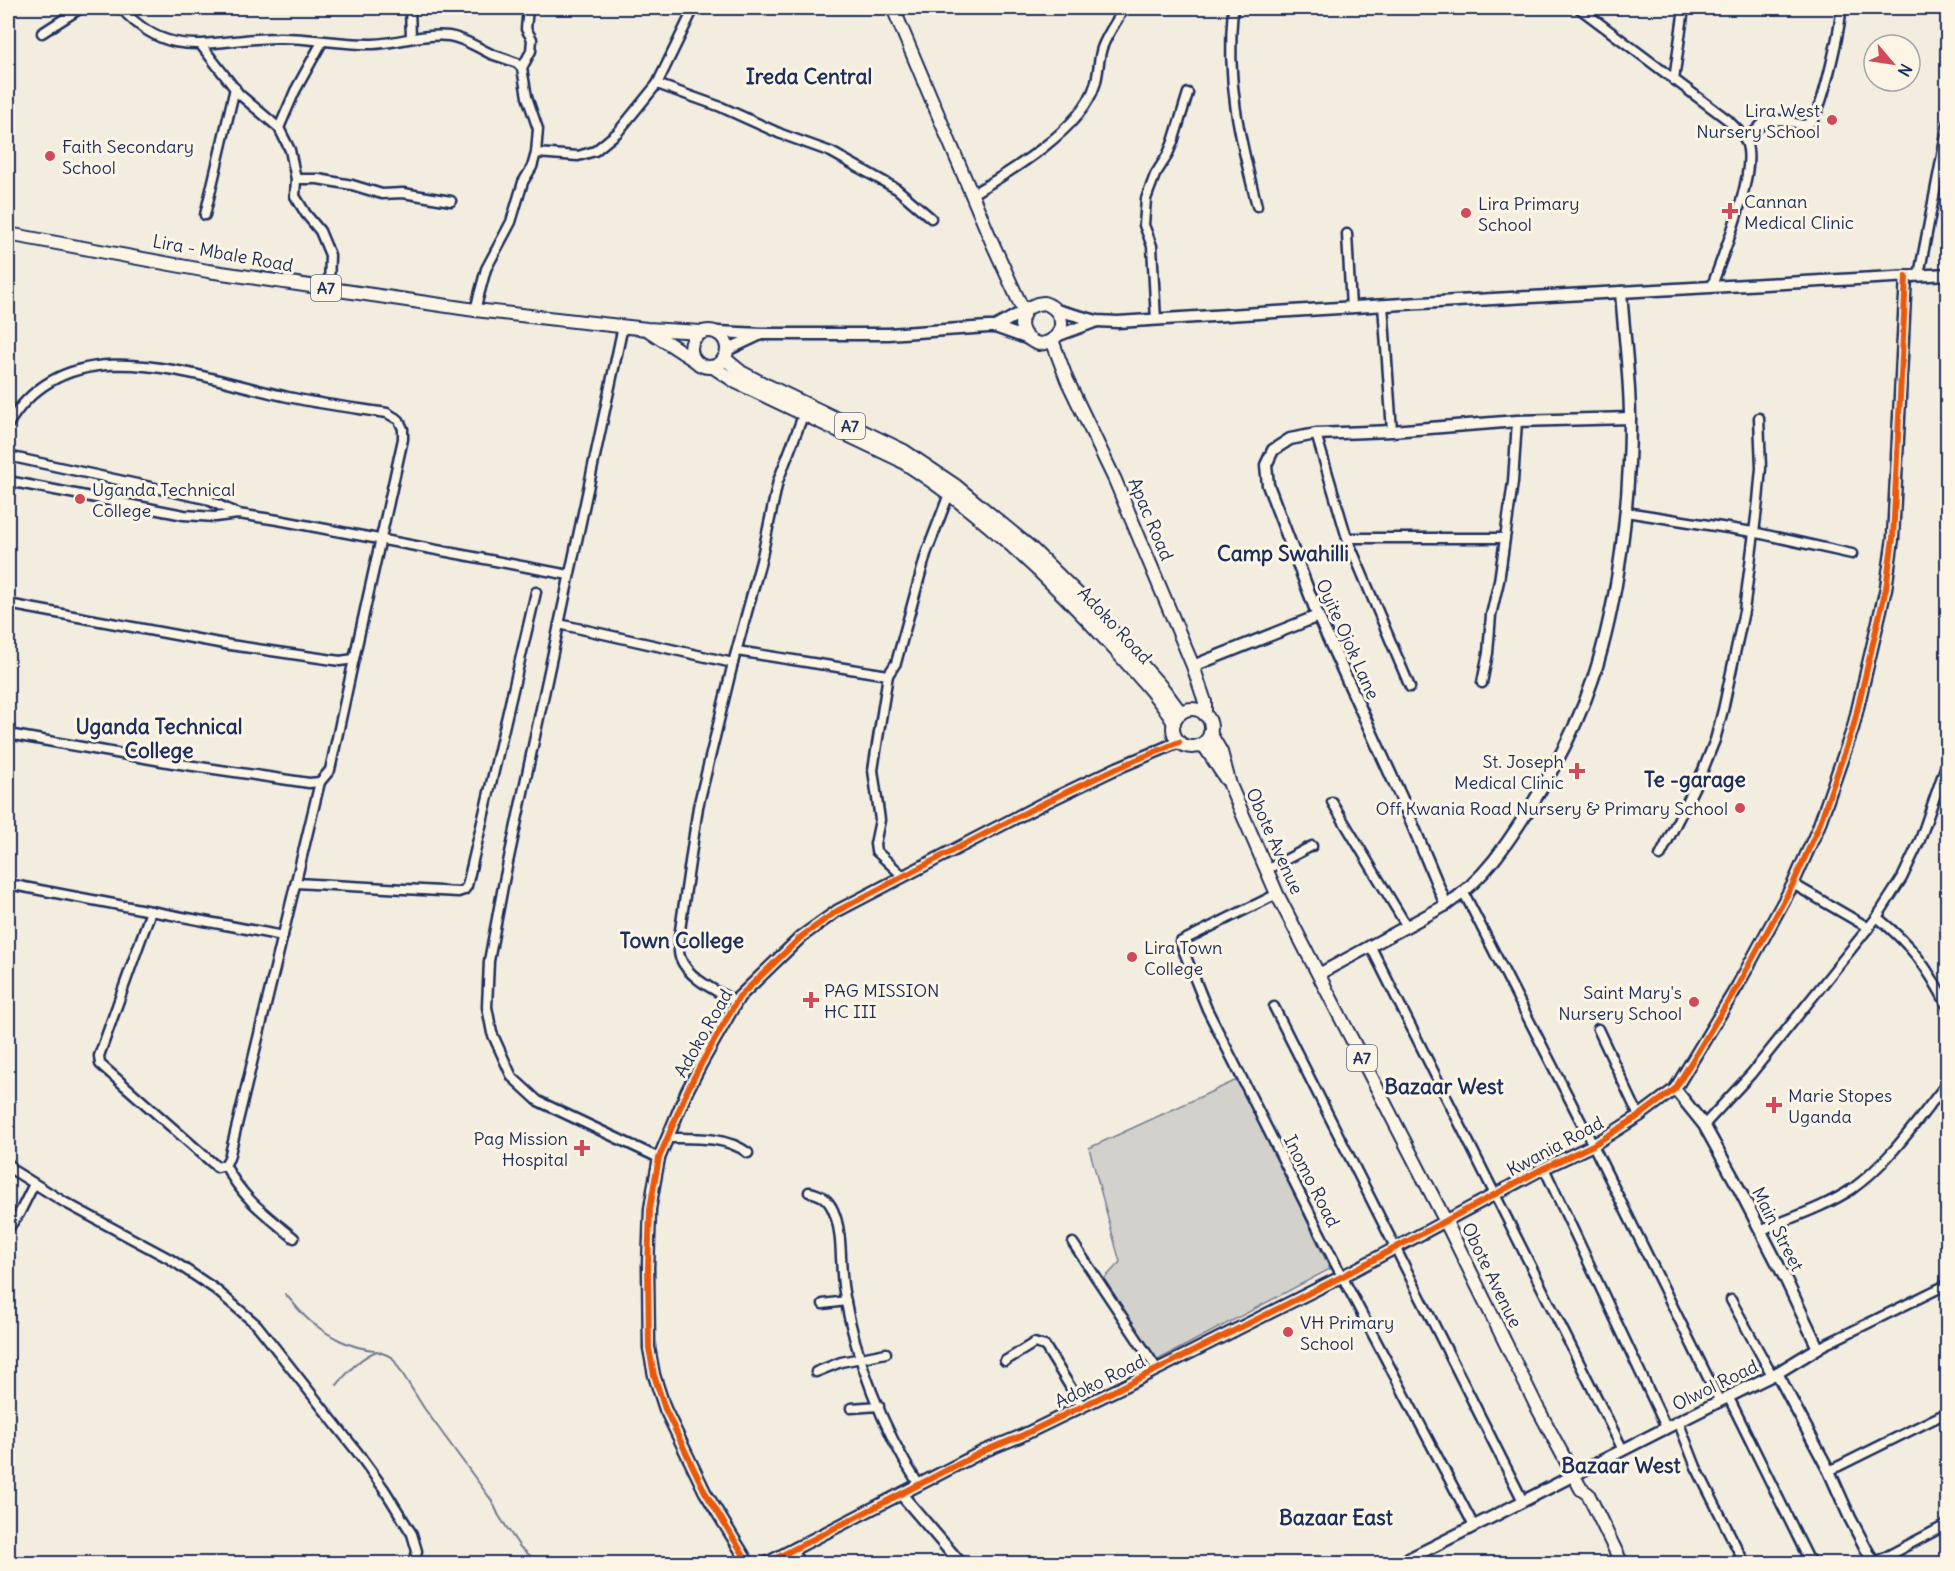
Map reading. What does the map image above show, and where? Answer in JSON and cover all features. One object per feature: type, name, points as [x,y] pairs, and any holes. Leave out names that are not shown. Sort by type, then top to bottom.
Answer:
[{"type":"main road","points":[[893,8],[1024,310],[1020,326],[1026,338],[1039,344],[1055,338],[1061,322],[1056,309],[1044,303],[1024,310]]},
{"type":"main road","name":"Lira - Mbale Road","points":[[8,234],[208,271],[328,289],[475,310],[647,329]]},
{"type":"main road","name":"A7","points":[[647,329],[717,332],[725,339],[726,354],[738,377],[804,413],[898,459],[953,490]]},
{"type":"main road","name":"A7","points":[[647,329],[703,366],[713,367],[764,384],[904,451],[953,490]]},
{"type":"main road","points":[[694,360],[690,350],[691,344],[702,332]]},
{"type":"main road","name":"Apac Road","points":[[1055,338],[1067,380],[1115,480],[1194,666],[1205,702],[1205,715]]},
{"type":"main road","points":[[713,367],[726,354]]},
{"type":"main road","name":"Adoko Road","points":[[953,490],[1027,553],[1177,718]]},
{"type":"main road","points":[[1177,718],[1194,709],[1205,715]]},
{"type":"main road","name":"A7","points":[[1205,715],[1211,726],[1207,738]]},
{"type":"main road","name":"A7","points":[[1177,718],[1173,730],[1179,742]]},
{"type":"main road","points":[[1179,742],[1190,747],[1207,738]]},
{"type":"main road","name":"Obote Avenue","points":[[1207,738],[1277,894],[1446,1222],[1522,1377],[1581,1489],[1588,1494],[1622,1563]]},
{"type":"main road","name":"Obote Avenue","points":[[1581,1489],[1581,1498],[1615,1563]]},
{"type":"street","points":[[42,33],[81,8]]},
{"type":"street","points":[[121,8],[159,38],[176,43],[201,45],[223,41],[276,38],[373,44],[444,36],[458,38],[517,63],[522,68],[527,97],[537,129],[537,153],[523,182],[511,222],[486,268],[475,310]]},
{"type":"street","points":[[410,8],[411,38]]},
{"type":"street","points":[[522,68],[531,51],[532,39],[526,29],[528,8]]},
{"type":"street","points":[[537,153],[578,156],[595,151],[618,132],[657,84],[694,8]]},
{"type":"street","points":[[972,194],[1008,174],[1032,156],[1059,134],[1081,111],[1095,85],[1102,48],[1124,8]]},
{"type":"street","points":[[1233,8],[1230,49],[1233,95],[1238,133],[1257,206]]},
{"type":"street","points":[[1580,8],[1728,120],[1746,140],[1749,161],[1746,180],[1712,286]]},
{"type":"street","points":[[1674,80],[1684,8]]},
{"type":"street","points":[[1746,140],[1765,121],[1784,120],[1803,125],[1814,118],[1833,55],[1841,8]]},
{"type":"street","points":[[279,128],[295,91],[322,42]]},
{"type":"street","points":[[201,45],[250,105],[279,128],[290,150],[296,179],[295,196],[320,231],[330,255],[328,289]]},
{"type":"street","points":[[657,84],[721,107],[782,134],[831,152],[897,189],[931,218]]},
{"type":"street","points":[[205,215],[235,88]]},
{"type":"street","points":[[1156,320],[1152,246],[1144,225],[1146,199],[1155,174],[1173,142],[1188,93]]},
{"type":"street","points":[[1919,275],[1947,124]]},
{"type":"street","points":[[296,179],[318,179],[352,185],[382,194],[403,192],[451,201]]},
{"type":"street","points":[[1347,234],[1351,308]]},
{"type":"street","points":[[1056,309],[1097,321],[1156,320],[1947,274]]},
{"type":"street","points":[[1675,1089],[1738,985],[1793,884],[1822,818],[1853,728],[1886,588],[1893,538],[1906,276]]},
{"type":"street","points":[[1319,974],[1464,893],[1489,867],[1521,822],[1548,779],[1584,705],[1603,646],[1626,512],[1630,418],[1621,292]]},
{"type":"street","points":[[1383,305],[1392,431]]},
{"type":"street","points":[[995,327],[1024,310]]},
{"type":"street","points":[[1055,338],[1097,321]]},
{"type":"street","points":[[623,326],[504,881],[489,961],[487,1007],[492,1033],[512,1077],[537,1101],[659,1158]]},
{"type":"street","points":[[717,332],[888,334],[995,327],[1026,338]]},
{"type":"street","points":[[726,354],[762,334]]},
{"type":"street","points":[[8,425],[20,406],[38,390],[66,374],[98,364],[122,364],[204,375],[289,397],[387,413],[399,420],[403,429],[403,439],[330,770],[320,782],[229,1158],[225,1165],[217,1167],[100,1064],[99,1056],[151,911]]},
{"type":"street","points":[[736,1002],[706,985],[687,969],[679,956],[679,937],[698,807],[733,663],[761,561],[778,481],[804,413]]},
{"type":"street","name":"Oyite Ojok Lane","points":[[1446,904],[1401,797],[1318,616],[1268,485],[1266,465],[1273,450],[1290,439],[1316,434],[1392,431],[1517,421],[1630,418]]},
{"type":"street","points":[[1660,856],[1698,781],[1715,740],[1744,611],[1761,468],[1759,418]]},
{"type":"street","points":[[1482,683],[1513,483],[1517,421]]},
{"type":"street","points":[[1316,434],[1347,538],[1410,687]]},
{"type":"street","points":[[8,456],[206,499],[238,514],[380,538],[569,575]]},
{"type":"street","points":[[8,481],[184,515],[215,518],[238,514]]},
{"type":"street","points":[[903,876],[876,851],[875,844],[880,820],[873,770],[888,675],[896,663],[926,554],[953,490]]},
{"type":"street","points":[[1626,512],[1753,532],[1852,554]]},
{"type":"street","points":[[1347,538],[1504,538]]},
{"type":"street","points":[[296,883],[458,892],[464,890],[467,886],[536,592]]},
{"type":"street","points":[[8,604],[230,645],[340,661],[354,660]]},
{"type":"street","points":[[1194,666],[1318,616]]},
{"type":"street","points":[[559,624],[733,663]]},
{"type":"street","points":[[737,651],[888,675]]},
{"type":"street","points":[[8,734],[173,763],[309,783],[320,782]]},
{"type":"street","name":"Adoko Road","points":[[749,1563],[688,1460],[665,1409],[654,1375],[649,1348],[650,1209],[659,1158],[687,1091],[736,1002],[758,977],[802,936],[837,910],[1042,804],[1117,768],[1179,742]]},
{"type":"street","points":[[1704,1125],[1751,1074],[1877,917],[1902,878],[1920,840],[1947,759]]},
{"type":"street","points":[[1332,802],[1406,925]]},
{"type":"street","points":[[1266,870],[1312,846]]},
{"type":"street","points":[[8,884],[283,936]]},
{"type":"street","points":[[1793,884],[1869,928]]},
{"type":"street","points":[[1464,893],[1811,1563]]},
{"type":"street","name":"Inomo Road","points":[[1277,894],[1180,942],[1207,1008],[1343,1276],[1474,1526]]},
{"type":"street","points":[[1877,917],[1904,939],[1921,961],[1947,1007]]},
{"type":"street","points":[[1370,945],[1623,1450]]},
{"type":"street","points":[[1274,1007],[1523,1501]]},
{"type":"street","points":[[1598,1029],[1639,1116]]},
{"type":"street","points":[[1760,1231],[1830,1201],[1869,1175],[1947,1082]]},
{"type":"street","name":"Kwania Road","points":[[1446,1222],[1544,1168],[1593,1145],[1639,1116],[1675,1089]]},
{"type":"street","name":"Main Street","points":[[1675,1089],[1704,1125],[1786,1280],[1818,1348]]},
{"type":"street","points":[[667,1138],[732,1143],[748,1153]]},
{"type":"street","points":[[10,1165],[11,1169],[34,1184],[170,1259],[215,1289],[257,1325],[384,1489],[412,1534],[417,1551],[414,1563]]},
{"type":"street","points":[[225,1165],[236,1185],[253,1205],[294,1238]]},
{"type":"street","points":[[1544,1168],[1666,1427]]},
{"type":"street","points":[[8,1229],[19,1214],[34,1184]]},
{"type":"street","points":[[808,1192],[828,1200],[838,1223],[846,1301],[861,1357],[879,1406],[907,1467],[919,1485]]},
{"type":"street","name":"Adoko Road","points":[[765,1563],[984,1451],[1083,1406],[1343,1276],[1446,1222]]},
{"type":"street","points":[[1073,1244],[1157,1369]]},
{"type":"street","points":[[1731,1300],[1774,1374],[1818,1348],[1947,1284]]},
{"type":"street","points":[[824,1304],[846,1301]]},
{"type":"street","points":[[1005,1361],[1034,1343],[1046,1346],[1083,1406]]},
{"type":"street","points":[[816,1372],[841,1362],[886,1353]]},
{"type":"street","name":"Olwol Road","points":[[1573,1474],[1774,1374],[1829,1471],[1874,1563]]},
{"type":"street","points":[[851,1408],[879,1406]]},
{"type":"street","points":[[1829,1471],[1947,1412]]},
{"type":"street","points":[[1678,1421],[1696,1467],[1745,1563]]},
{"type":"street","points":[[1398,1563],[1573,1474]]},
{"type":"street","points":[[902,1494],[961,1563]]},
{"type":"street","points":[[1874,1563],[1947,1524]]},
{"type":"street","points":[[792,1551],[801,1563]]},
{"type":"shaded area","points":[[1239,1079],[1330,1269],[1154,1362],[1101,1282],[1120,1262],[1089,1148]]},
{"type":"waterway","points":[[285,1294],[307,1319],[326,1332],[348,1344],[374,1350]]},
{"type":"waterway","points":[[337,1385],[365,1357],[377,1351],[392,1357],[424,1408],[492,1501],[499,1516],[520,1547],[540,1564]]},
{"type":"cycle path","points":[[765,1564],[984,1451],[1021,1436],[1122,1387],[1343,1276],[1544,1168],[1593,1145],[1639,1116],[1675,1089],[1738,985],[1793,884],[1818,828],[1853,728],[1886,588],[1893,538],[1906,276]]},
{"type":"cycle path","points":[[749,1564],[705,1492],[665,1409],[654,1375],[649,1348],[648,1267],[650,1209],[654,1185],[659,1158],[701,1064],[739,997],[802,936],[837,911],[1042,804],[1117,768],[1179,742]]},
{"type":"place","name":"Lira West Nursery School","points":[[1832,120]]},
{"type":"place","name":"Faith Secondary School","points":[[50,156]]},
{"type":"place","name":"Cannan Medical Clinic","points":[[1730,211]]},
{"type":"place","name":"Lira Primary School","points":[[1466,213]]},
{"type":"place","name":"Uganda Technical College","points":[[80,499]]},
{"type":"place","name":"St. Joseph Medical Clinic","points":[[1577,771]]},
{"type":"place","name":"Off Kwania Road Nursery & Primary School","points":[[1740,808]]},
{"type":"place","name":"Lira Town College","points":[[1132,957]]},
{"type":"place","name":"PAG MISSION HC III","points":[[811,1000]]},
{"type":"place","name":"Saint Mary's Nursery School","points":[[1694,1002]]},
{"type":"place","name":"Marie Stopes Uganda","points":[[1774,1105]]},
{"type":"place","name":"Pag Mission Hospital","points":[[582,1148]]},
{"type":"place","name":"VH Primary School","points":[[1288,1332]]},
{"type":"district","name":"Ireda Central","points":[[809,76]]},
{"type":"district","name":"Camp Swahilli","points":[[1283,553]]},
{"type":"district","name":"Uganda Technical College","points":[[159,738]]},
{"type":"district","name":"Te -garage","points":[[1695,779]]},
{"type":"district","name":"Town College","points":[[682,940]]},
{"type":"district","name":"Bazaar West","points":[[1444,1086]]},
{"type":"district","name":"Bazaar West","points":[[1621,1465]]},
{"type":"district","name":"Bazaar East","points":[[1336,1517]]}]
